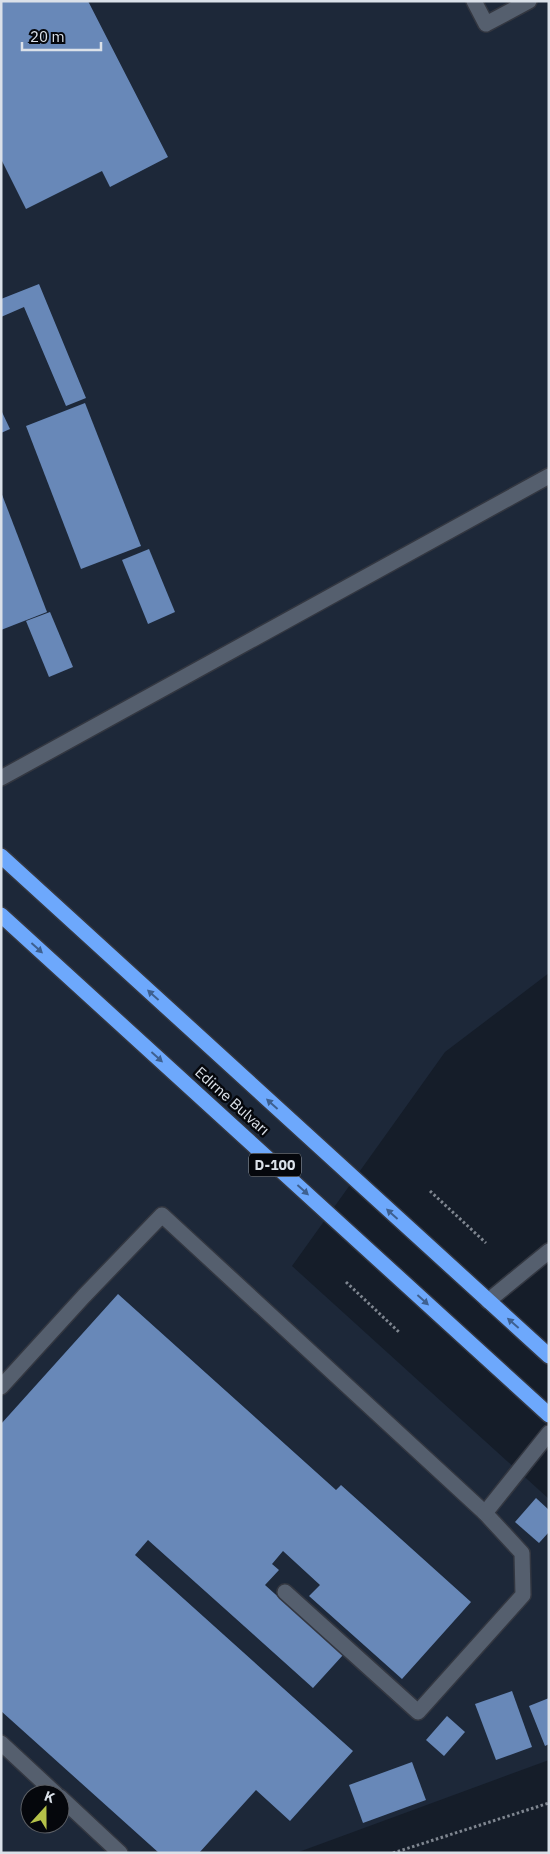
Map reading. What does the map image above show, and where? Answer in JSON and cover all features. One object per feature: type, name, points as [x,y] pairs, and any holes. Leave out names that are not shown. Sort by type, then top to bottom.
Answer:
[{"type":"highway","name":"Edirne Bulvarı","points":[[1,856],[549,1356]]},
{"type":"highway","name":"Edirne Bulvarı","points":[[1,915],[549,1415]]},
{"type":"street","points":[[474,1],[486,24],[529,1]]},
{"type":"street","points":[[1,778],[549,476]]},
{"type":"street","points":[[1,1387],[84,1296],[162,1215],[485,1513],[522,1553],[523,1595],[418,1712],[285,1592]]},
{"type":"street","points":[[488,1301],[549,1251]]},
{"type":"street","points":[[485,1513],[549,1433]]},
{"type":"street","points":[[1,1743],[45,1784]]},
{"type":"street","points":[[70,1807],[120,1853]]},
{"type":"path","points":[[430,1191],[486,1243]]},
{"type":"path","points":[[346,1282],[400,1333]]},
{"type":"path","points":[[393,1853],[549,1803]]},
{"type":"shaded area","points":[[1,1],[549,1],[549,973],[445,1052],[292,1266],[549,1499],[549,1760],[296,1853],[1,1853]]},
{"type":"building","points":[[1,1],[88,1],[168,157],[110,187],[102,171],[26,209],[1,159]]},
{"type":"building","points":[[39,284],[86,398],[66,406],[24,307],[1,317],[1,299]]},
{"type":"building","points":[[85,403],[141,546],[81,569],[26,426]]},
{"type":"building","points":[[1,410],[10,429],[1,433]]},
{"type":"building","points":[[1,492],[47,612],[1,630]]},
{"type":"building","points":[[149,549],[175,612],[148,624],[122,560]]},
{"type":"building","points":[[50,612],[73,667],[49,677],[26,621]]},
{"type":"building","points":[[118,1294],[336,1490],[341,1485],[471,1602],[402,1679],[309,1596],[320,1585],[283,1551],[272,1564],[279,1570],[265,1585],[343,1655],[313,1688],[148,1540],[135,1555],[353,1751],[290,1821],[256,1790],[199,1853],[159,1853],[1,1711],[1,1424]]},
{"type":"building","points":[[536,1498],[549,1510],[549,1532],[539,1543],[515,1522]]},
{"type":"building","points":[[512,1691],[532,1747],[496,1760],[475,1704]]},
{"type":"building","points":[[549,1698],[549,1744],[545,1746],[529,1706]]},
{"type":"building","points":[[447,1716],[465,1732],[444,1756],[426,1740]]},
{"type":"building","points":[[412,1762],[426,1800],[363,1823],[349,1785]]}]
